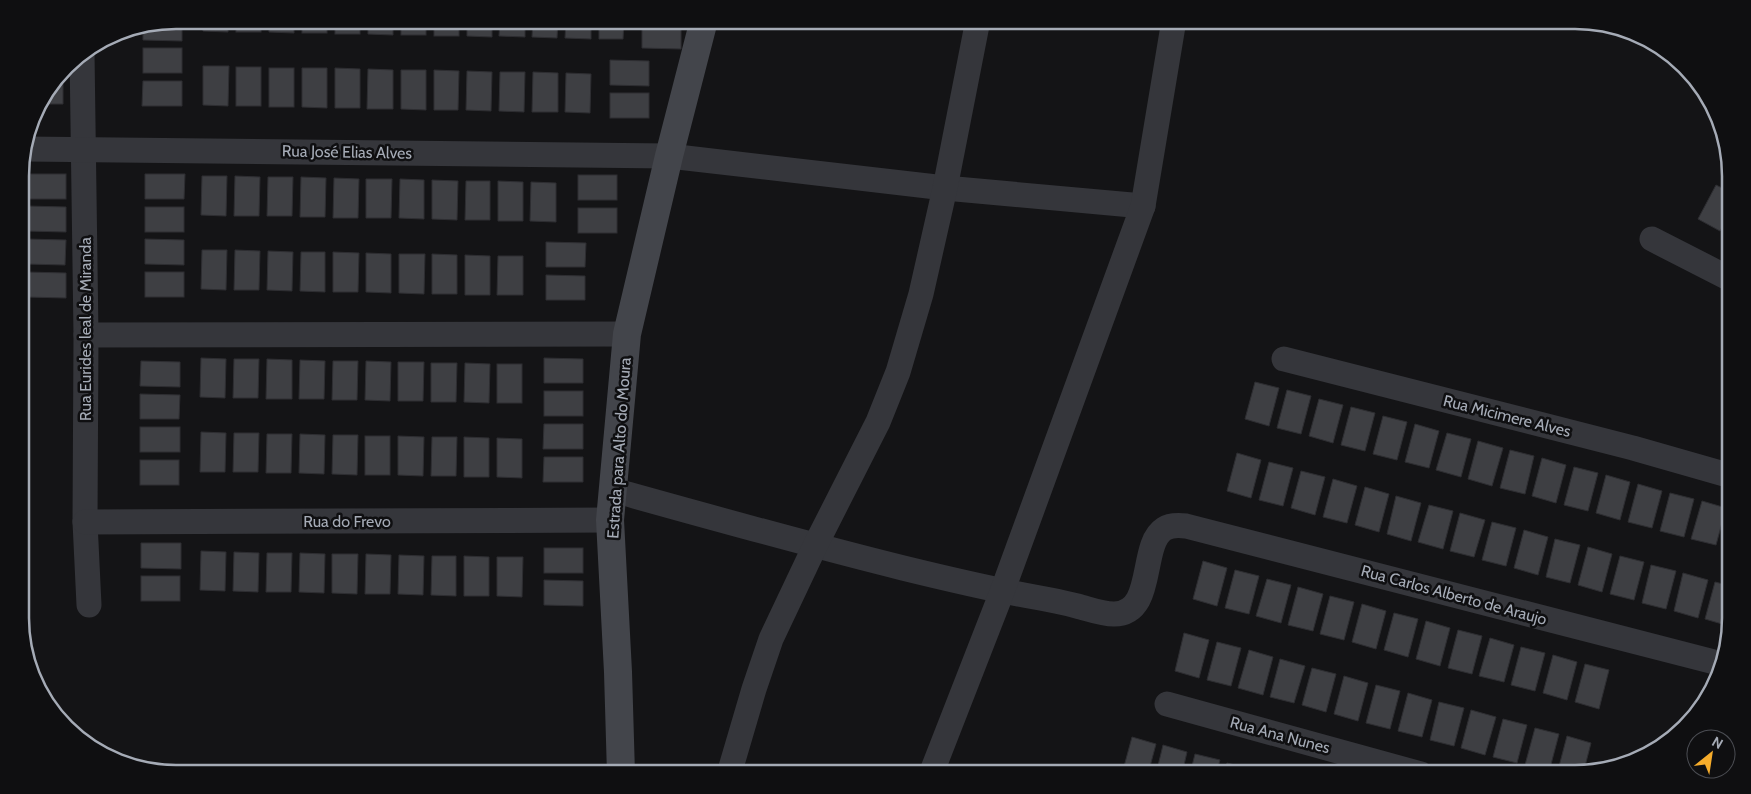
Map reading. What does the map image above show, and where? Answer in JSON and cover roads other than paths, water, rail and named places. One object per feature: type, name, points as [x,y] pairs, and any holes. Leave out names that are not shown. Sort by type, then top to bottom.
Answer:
[{"type":"street","name":"Estrada para Alto do Moura","points":[[623,765],[610,520],[627,334],[669,156],[702,29]]},
{"type":"street","points":[[732,765],[754,690],[772,639],[815,546],[878,422],[898,372],[921,294],[945,188],[976,29]]},
{"type":"street","points":[[935,765],[1002,592],[1142,206],[1172,29]]},
{"type":"street","name":"Rua Eurides leal de Miranda","points":[[82,63],[86,335],[85,522],[89,604]]},
{"type":"street","name":"Rua José Elias Alves","points":[[32,149],[669,156],[945,188],[1142,206]]},
{"type":"street","points":[[1652,239],[1722,275]]},
{"type":"street","points":[[86,335],[627,334]]},
{"type":"street","name":"Rua Micimere Alves","points":[[1284,359],[1623,446],[1722,474]]},
{"type":"street","points":[[613,490],[815,546],[1002,592]]},
{"type":"street","name":"Rua do Frevo","points":[[85,522],[610,520]]},
{"type":"street","name":"Rua Carlos Alberto de Araujo","points":[[1002,592],[1078,606],[1098,613],[1115,614],[1126,612],[1135,604],[1142,592],[1156,539],[1163,529],[1175,525],[1186,526],[1715,662]]},
{"type":"street","name":"Rua Ana Nunes","points":[[1167,704],[1388,765]]}]
